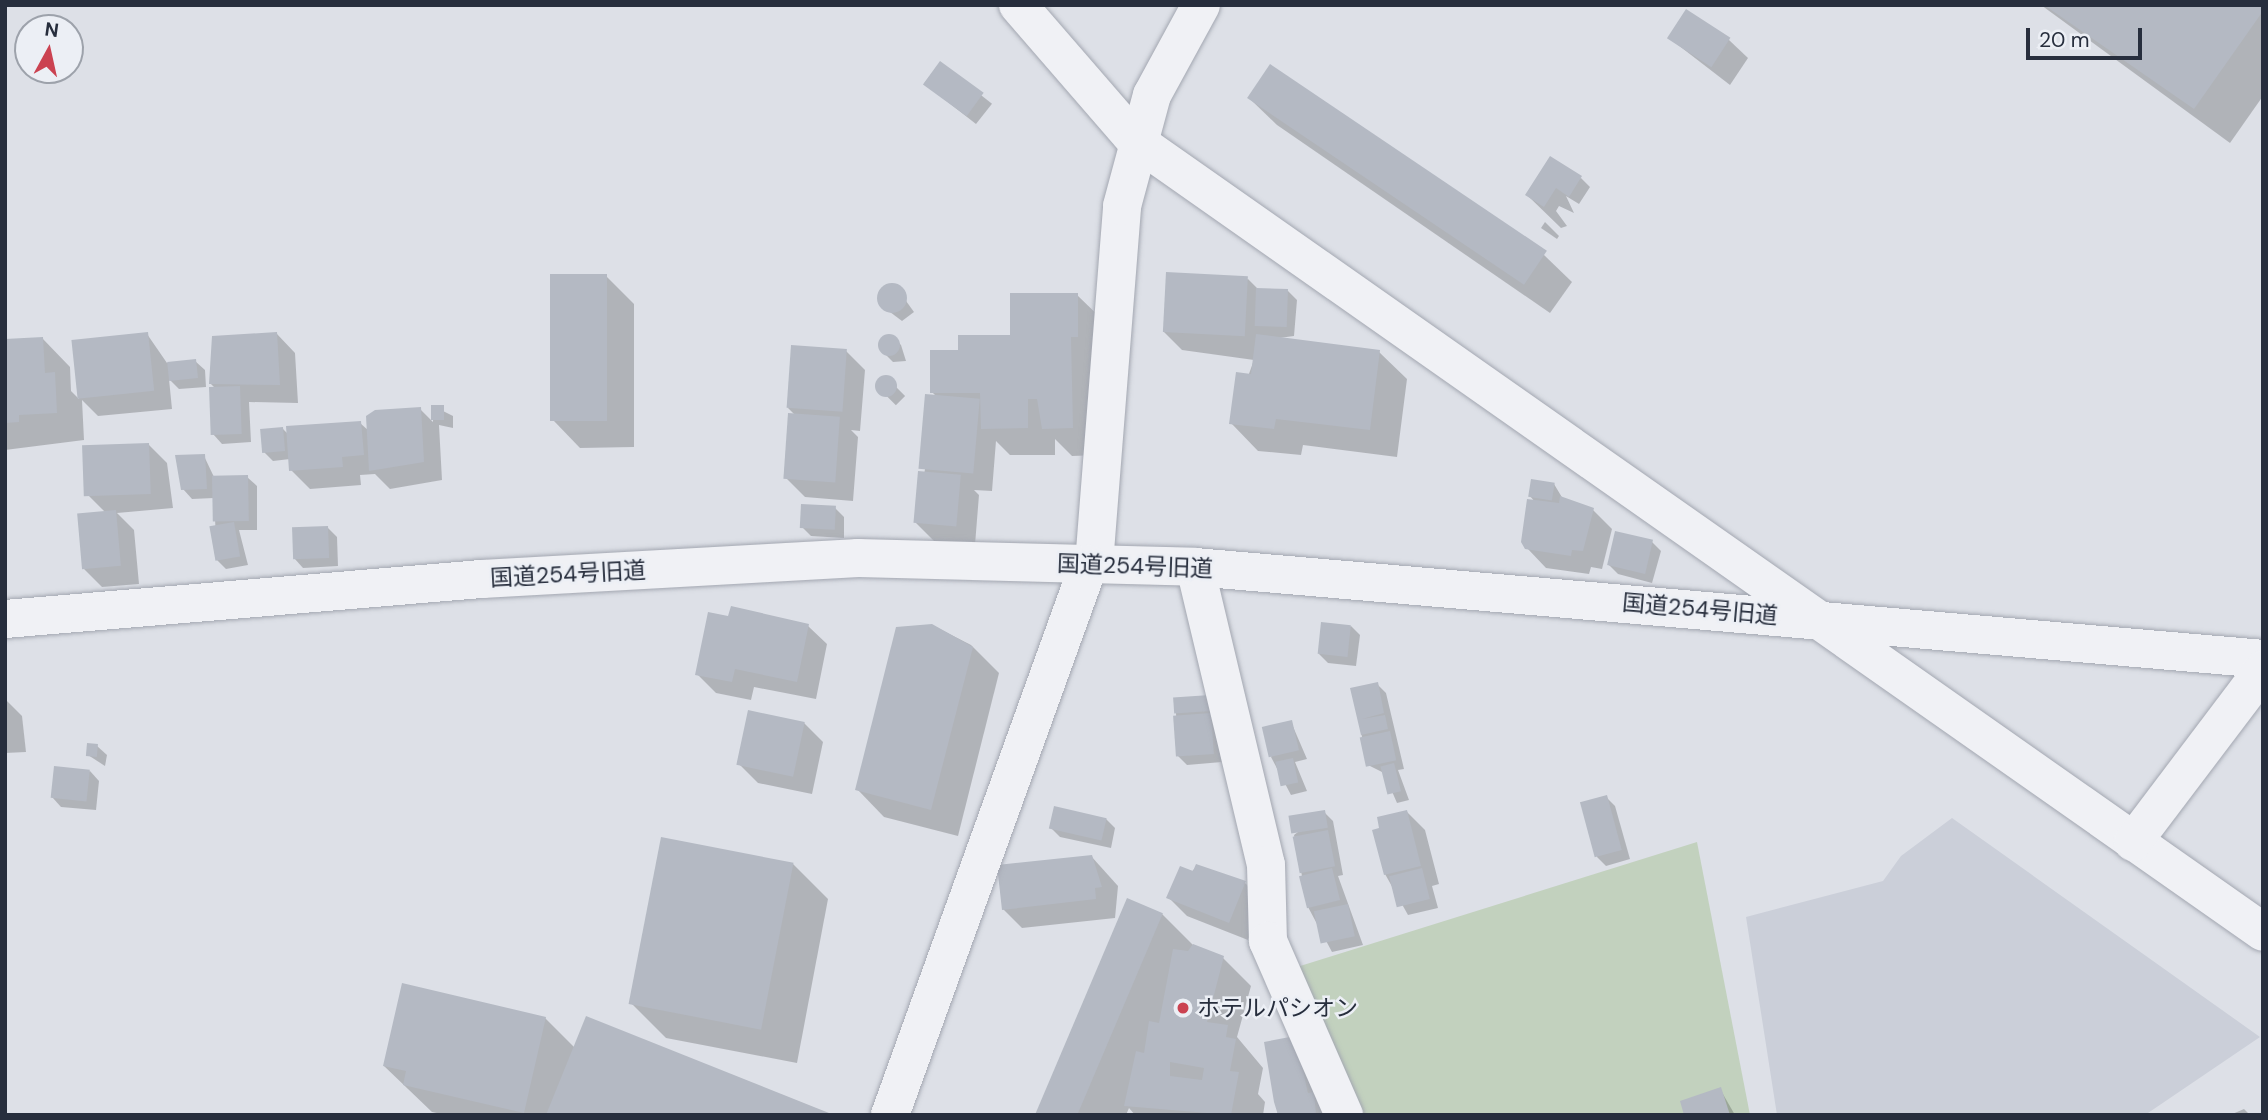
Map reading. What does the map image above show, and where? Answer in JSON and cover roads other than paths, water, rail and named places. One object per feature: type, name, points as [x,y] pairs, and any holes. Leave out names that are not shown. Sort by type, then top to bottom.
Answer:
[{"type":"street","points":[[1018,5],[1135,140],[2263,932]]},
{"type":"street","points":[[890,1115],[1092,564],[1106,365],[1135,140],[1152,95],[1201,5]]},
{"type":"street","name":"国道254号旧道","points":[[5,620],[482,579],[858,558],[1195,567],[1816,618],[2263,659]]},
{"type":"street","points":[[1195,567],[1266,865],[1268,941],[1344,1115]]},
{"type":"street","points":[[2133,842],[2263,670]]},
{"type":"place","name":"ホテルパシオン","points":[[1183,1008]]}]
